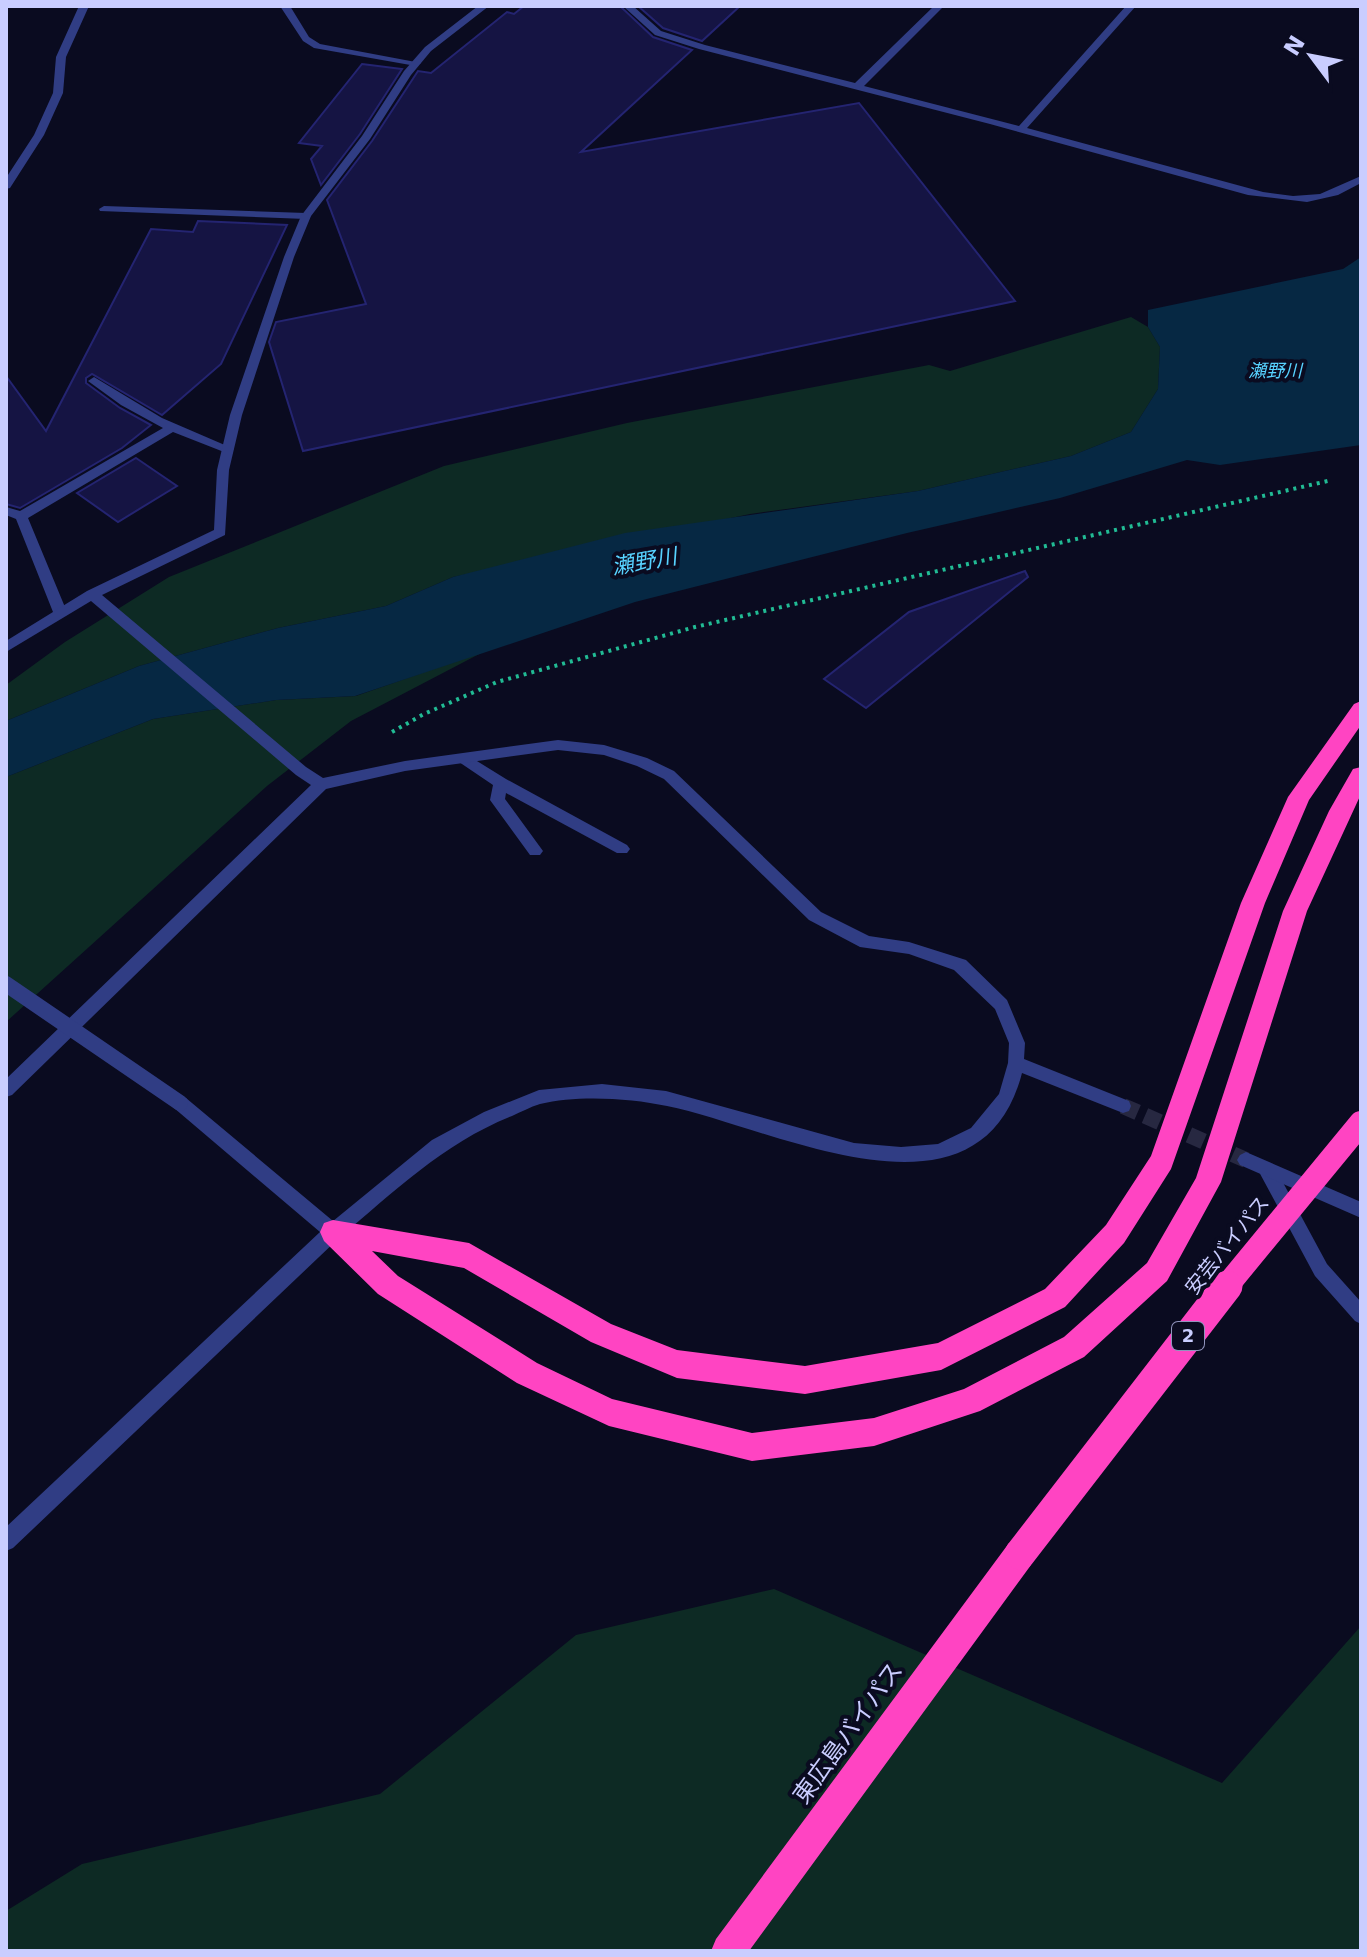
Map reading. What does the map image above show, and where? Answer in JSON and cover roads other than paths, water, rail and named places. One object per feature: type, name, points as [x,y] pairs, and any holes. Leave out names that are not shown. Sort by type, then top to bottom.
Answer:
[{"type":"highway","points":[[333,1232],[469,1256],[601,1333],[677,1364],[805,1380],[941,1356],[1055,1298],[1115,1234],[1162,1161],[1253,903],[1299,797],[1361,709]]},
{"type":"highway","points":[[333,1232],[388,1285],[527,1373],[609,1412],[752,1447],[874,1432],[970,1401],[1074,1347],[1157,1272],[1208,1182],[1295,911],[1340,811],[1361,775]]},
{"type":"highway","name":"安芸バイパス","points":[[1020,1554],[1244,1264],[1361,1123]]},
{"type":"highway","name":"東広島バイパス","points":[[728,1951],[1020,1554]]},
{"type":"street","points":[[6,186],[39,135],[58,93],[61,57],[84,6]]},
{"type":"street","points":[[285,6],[306,39],[317,46],[416,63]]},
{"type":"street","points":[[6,647],[60,612],[95,598],[220,532],[223,470],[228,449],[271,310],[306,216],[366,137],[416,63],[428,49],[484,6]]},
{"type":"street","points":[[628,6],[658,33],[1281,199],[1325,198],[1361,179]]},
{"type":"street","points":[[856,88],[939,6]]},
{"type":"street","points":[[1021,129],[1131,6]]},
{"type":"street","points":[[104,209],[306,216]]},
{"type":"street","points":[[94,381],[111,394],[173,427],[228,449]]},
{"type":"street","points":[[6,511],[21,516],[173,427]]},
{"type":"street","points":[[21,516],[60,612]]},
{"type":"street","points":[[95,598],[301,771],[321,784]]},
{"type":"street","points":[[6,1090],[321,784],[464,758],[558,745],[604,750],[642,762],[669,775],[815,916],[866,942],[909,948],[960,965],[1001,1005],[1017,1043],[1016,1063],[1007,1097],[977,1133],[940,1152],[901,1155],[854,1151],[666,1098],[602,1091],[539,1097],[490,1117],[438,1145],[333,1232],[6,1541]]},
{"type":"street","points":[[464,758],[501,783],[622,849]]},
{"type":"street","points":[[501,783],[497,800],[535,851]]},
{"type":"street","points":[[6,984],[180,1103],[333,1232]]},
{"type":"street","points":[[1016,1063],[1123,1106]]},
{"type":"street","points":[[1246,1160],[1361,1210]]},
{"type":"street","points":[[1267,1170],[1321,1270],[1361,1315]]},
{"type":"water","name":"瀬野川","points":[[1361,257],[1361,445],[1220,465],[1187,460],[1060,498],[635,602],[355,696],[276,700],[153,719],[6,777],[6,721],[139,666],[278,628],[386,606],[453,577],[625,533],[918,491],[1071,456],[1131,432],[1158,389],[1160,347],[1148,327],[1148,310],[1343,269]]},
{"type":"tunnel","points":[[1123,1106],[1246,1160]]}]
